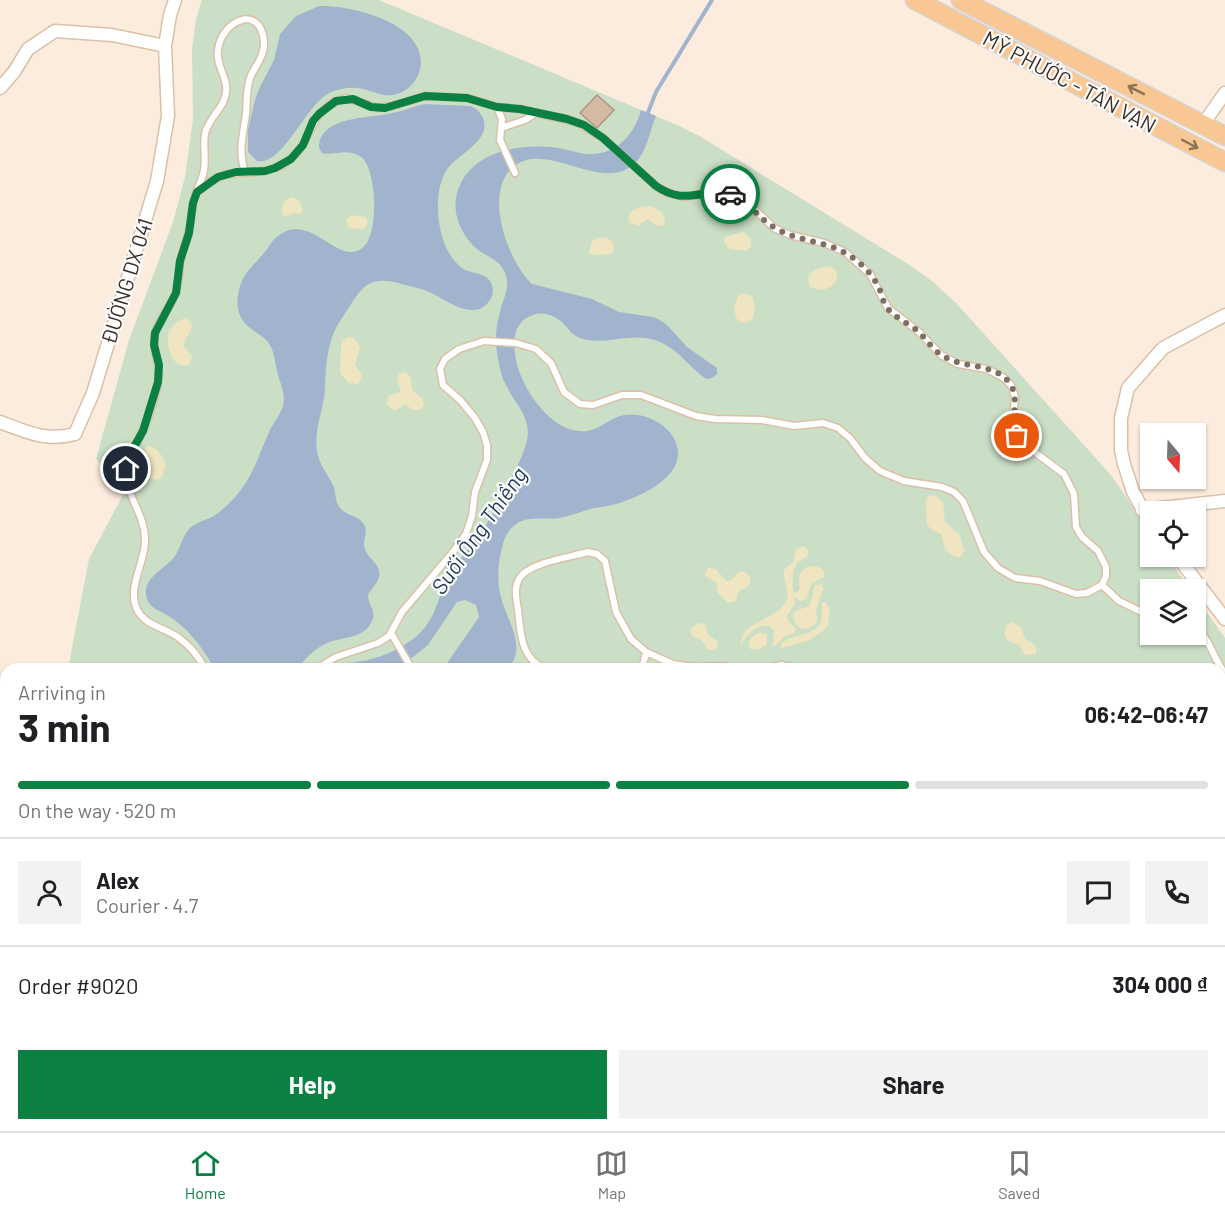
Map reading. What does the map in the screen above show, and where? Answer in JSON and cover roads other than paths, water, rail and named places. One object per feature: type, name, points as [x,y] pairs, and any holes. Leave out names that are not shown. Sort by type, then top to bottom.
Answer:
[{"type":"main road","name":"MỸ PHƯỚC - TÂN VẠN","points":[[915,0],[1225,162]]},
{"type":"main road","name":"MỸ PHƯỚC - TÂN VẠN","points":[[961,0],[1225,136]]},
{"type":"street","points":[[0,88],[14,72],[28,49],[55,31],[112,35],[165,46],[175,0]]},
{"type":"street","name":"ĐƯỜNG DX 041","points":[[0,422],[44,438],[60,438],[75,434],[93,393],[157,181],[168,116],[165,46]]},
{"type":"street","points":[[1203,124],[1225,93]]},
{"type":"street","points":[[1140,506],[1127,478],[1121,450],[1121,418],[1128,388],[1163,348],[1225,315]]},
{"type":"street","points":[[1206,503],[1225,501]]},
{"type":"street","points":[[1185,567],[1225,619]]},
{"type":"lane","points":[[200,663],[187,645],[168,631],[144,619],[136,607],[137,579],[145,532],[128,486],[126,473],[129,456],[143,431],[158,382],[159,365],[154,345],[155,333],[176,293],[180,261],[189,233],[193,203],[204,166],[204,141],[207,128],[223,105],[226,95],[226,82],[217,59],[218,46],[230,25],[246,19],[256,22],[261,29],[264,46],[261,58],[247,87],[240,149],[245,172]]},
{"type":"lane","points":[[197,192],[218,177],[265,171],[291,159],[303,145],[313,121],[340,99],[353,99],[371,107],[385,108],[417,97],[467,98],[497,107],[520,109],[576,122],[594,131],[656,186],[674,195],[692,197],[716,192],[733,195],[748,203],[761,218],[774,228],[790,235],[824,243],[845,252],[870,274],[888,308],[919,332],[941,355],[958,364],[987,369],[1004,378],[1011,385],[1015,397],[1012,420],[1017,436],[1025,445],[1060,469],[1072,487],[1076,527],[1082,537],[1098,550],[1105,564],[1106,576],[1102,585],[1093,592],[1076,594],[1046,583],[1015,578],[1003,573],[984,552],[963,501],[954,492],[942,487],[904,481],[885,474],[865,458],[850,438],[838,428],[823,423],[794,426],[762,420],[708,418],[684,413],[641,395],[622,395],[593,405],[580,404],[564,392],[551,363],[542,353],[529,346],[493,340],[475,343],[459,350],[445,359],[440,369],[443,385],[469,410],[483,432],[487,445],[487,460],[475,492],[472,516],[466,534],[402,612],[391,633],[378,643],[336,657],[326,663]]},
{"type":"lane","points":[[497,107],[501,115],[499,134],[502,146],[515,173]]},
{"type":"lane","points":[[500,129],[525,120],[536,113]]},
{"type":"lane","points":[[535,663],[528,656],[520,637],[515,595],[518,582],[521,576],[530,569],[588,552],[597,554],[605,561],[613,602],[631,639],[646,652],[671,663]]},
{"type":"lane","points":[[1102,585],[1119,601],[1140,611]]},
{"type":"lane","points":[[391,633],[409,663]]},
{"type":"lane","points":[[1206,638],[1218,663]]},
{"type":"lane","points":[[643,663],[646,652]]},
{"type":"water","points":[[319,6],[333,6],[366,13],[398,27],[410,37],[418,49],[420,70],[414,82],[398,94],[384,95],[354,88],[331,92],[312,109],[276,154],[267,160],[257,161],[248,152],[248,130],[255,100],[274,60],[280,34],[296,16]]},
{"type":"water","points":[[424,104],[470,106],[478,110],[483,118],[484,126],[478,141],[446,171],[441,182],[438,208],[442,236],[454,260],[465,270],[487,278],[493,292],[485,306],[477,310],[469,310],[451,304],[422,289],[392,282],[373,282],[360,291],[337,326],[330,343],[324,397],[316,438],[321,464],[334,487],[339,507],[361,520],[365,526],[365,549],[378,567],[378,580],[368,595],[373,618],[370,625],[359,634],[321,646],[303,663],[211,663],[188,632],[175,620],[150,605],[146,592],[150,580],[175,556],[190,528],[214,516],[240,491],[283,406],[284,394],[272,348],[265,339],[244,323],[239,312],[237,300],[240,287],[246,273],[274,240],[290,230],[312,233],[342,250],[352,252],[361,249],[367,242],[374,218],[370,174],[366,164],[356,154],[322,153],[319,148],[321,138],[327,130],[345,121],[392,113]]},
{"type":"water","points":[[641,110],[656,116],[642,154],[632,166],[625,170],[601,173],[545,159],[533,159],[521,162],[508,172],[501,186],[499,203],[506,240],[513,258],[532,284],[592,299],[619,312],[660,320],[687,347],[717,368],[717,374],[706,379],[667,345],[650,339],[600,341],[580,338],[559,320],[547,314],[537,314],[524,320],[516,332],[514,346],[522,379],[535,401],[553,420],[575,431],[587,431],[624,415],[633,414],[651,419],[667,429],[672,436],[678,452],[677,462],[665,479],[656,486],[625,501],[559,518],[525,520],[510,530],[503,545],[498,582],[502,602],[516,642],[516,652],[512,663],[447,663],[479,617],[476,605],[465,600],[457,602],[428,645],[406,663],[349,663],[386,654],[408,643],[421,632],[432,616],[453,568],[478,537],[500,501],[527,442],[528,432],[525,419],[503,379],[497,353],[497,327],[507,288],[507,278],[500,265],[471,244],[461,228],[455,203],[460,185],[476,165],[499,152],[512,149],[538,146],[586,154],[606,152],[622,143],[638,119]]},
{"type":"waterway","name":"Suối Ông Thiềng","points":[[647,115],[656,92],[712,0]]}]
